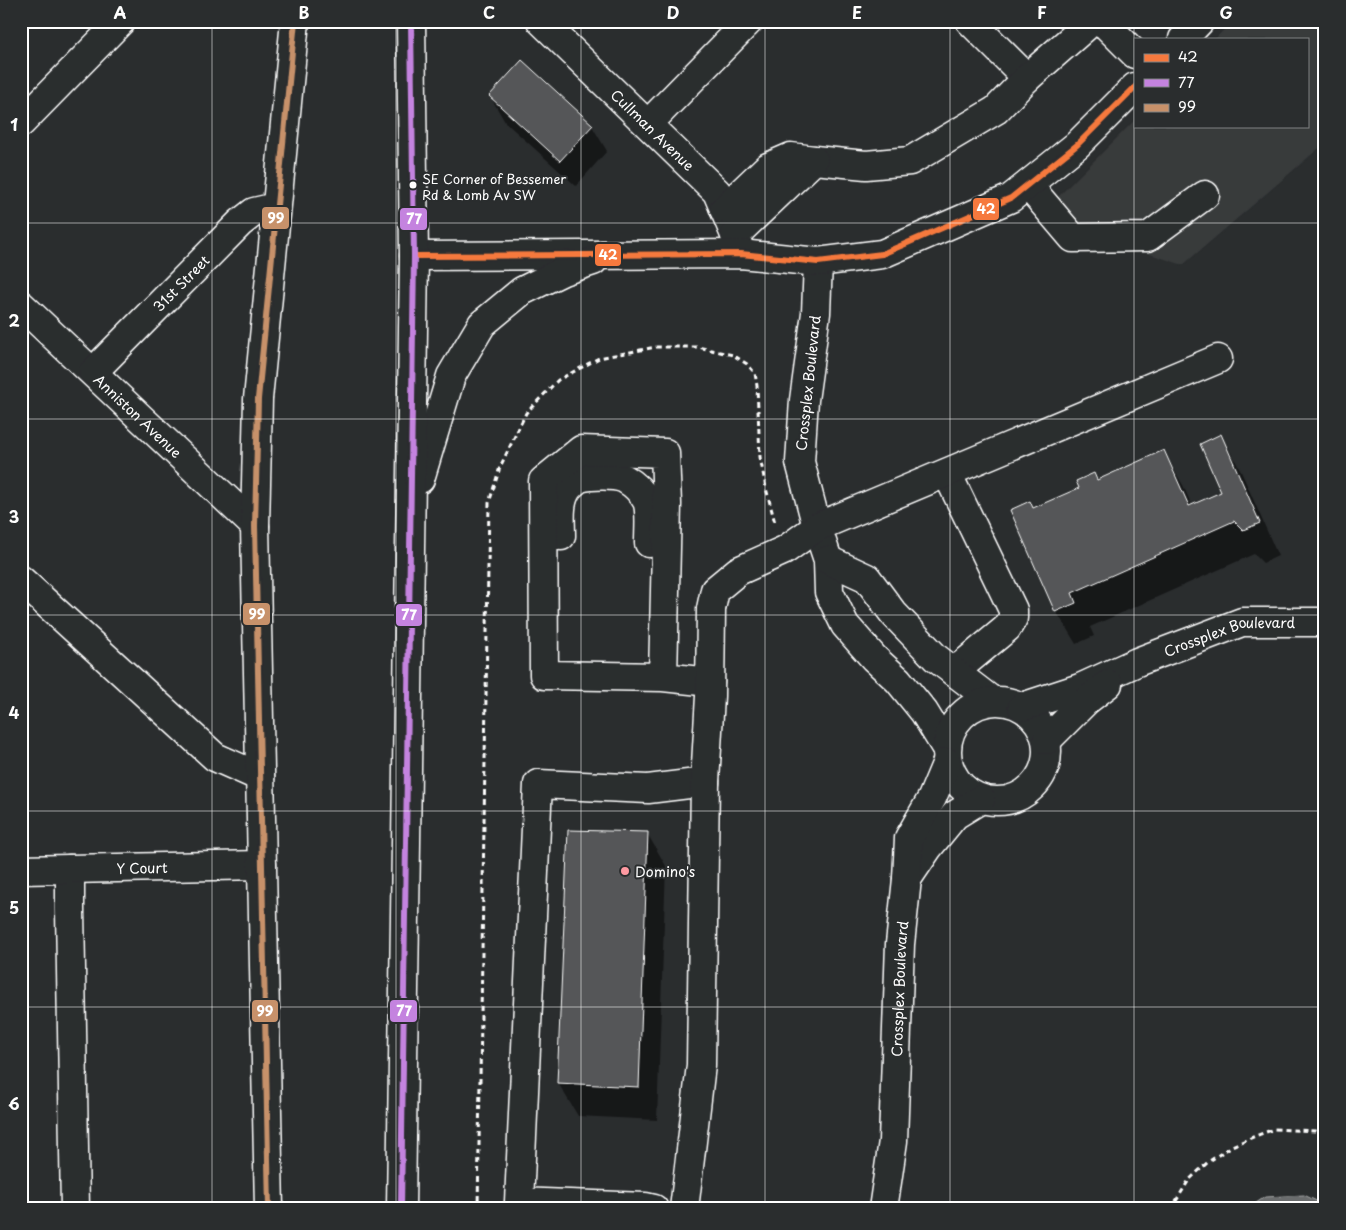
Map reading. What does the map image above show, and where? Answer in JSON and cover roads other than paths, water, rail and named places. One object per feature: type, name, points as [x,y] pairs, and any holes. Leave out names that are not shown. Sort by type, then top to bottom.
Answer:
[{"type":"street","points":[[21,123],[121,21]]},
{"type":"street","points":[[270,1209],[256,526],[258,399],[296,21]]},
{"type":"street","points":[[401,1209],[414,256],[411,21]]},
{"type":"street","name":"Cullman Avenue","points":[[541,21],[717,192],[738,244]]},
{"type":"street","points":[[648,124],[749,21]]},
{"type":"street","points":[[970,21],[1027,78]]},
{"type":"street","points":[[724,209],[768,167],[791,158],[866,165],[910,161],[996,110],[1027,78],[1092,21]]},
{"type":"street","points":[[1102,21],[1134,53]]},
{"type":"street","points":[[1184,38],[1200,21]]},
{"type":"street","points":[[414,256],[613,254],[738,244],[818,262],[882,254],[1011,198],[1077,145],[1134,88]]},
{"type":"street","points":[[738,244],[814,160]]},
{"type":"street","points":[[1028,185],[1073,238],[1148,237],[1205,194]]},
{"type":"street","name":"31st Street","points":[[93,372],[240,224],[254,212],[276,207]]},
{"type":"street","points":[[411,509],[451,376],[482,324],[522,291],[563,271],[613,254]]},
{"type":"street","name":"Crossplex Boulevard","points":[[818,262],[816,313],[804,400],[800,462],[817,527],[828,560],[829,592],[846,625],[874,658],[898,680],[919,705],[947,755],[954,778],[966,791],[981,799],[1008,802],[1027,793],[1043,773],[1047,760],[1046,740],[1033,715],[1022,707]]},
{"type":"street","name":"Anniston Avenue","points":[[21,305],[256,526]]},
{"type":"street","points":[[684,1209],[701,1066],[705,782],[710,682],[711,608],[715,590],[738,571],[786,550],[817,527],[1218,359]]},
{"type":"street","points":[[662,677],[667,504],[665,453],[581,450],[543,481],[544,675],[662,677],[710,682]]},
{"type":"street","points":[[947,473],[1013,610],[1013,618],[1008,628],[954,672]]},
{"type":"street","points":[[544,624],[561,596],[561,504],[568,489],[578,479],[591,476],[610,476],[624,479],[637,488],[647,501],[650,521],[648,565],[665,586]]},
{"type":"street","points":[[828,560],[867,578],[893,613],[936,658],[991,700]]},
{"type":"street","points":[[21,580],[214,757],[260,777]]},
{"type":"street","name":"Crossplex Boulevard","points":[[1022,707],[1080,688],[1137,662],[1242,622],[1325,622]]},
{"type":"street","name":"Crossplex Boulevard","points":[[1046,740],[1086,701],[1137,662]]},
{"type":"street","points":[[908,879],[909,838],[932,798],[947,755],[950,730],[960,716],[974,706],[991,700],[1007,701],[1022,707]]},
{"type":"street","points":[[654,1209],[519,1202],[538,784],[648,789],[705,782]]},
{"type":"street","name":"Crossplex Boulevard","points":[[882,1209],[893,1141],[900,944],[908,879],[928,848],[955,815],[981,799]]},
{"type":"street","name":"Y Court","points":[[21,870],[262,865]]},
{"type":"street","points":[[70,869],[75,1209]]},
{"type":"place","name":"SE Corner of Bessemer Rd & Lomb Av SW","points":[[413,185]]},
{"type":"place","name":"Domino's","points":[[625,871]]}]
